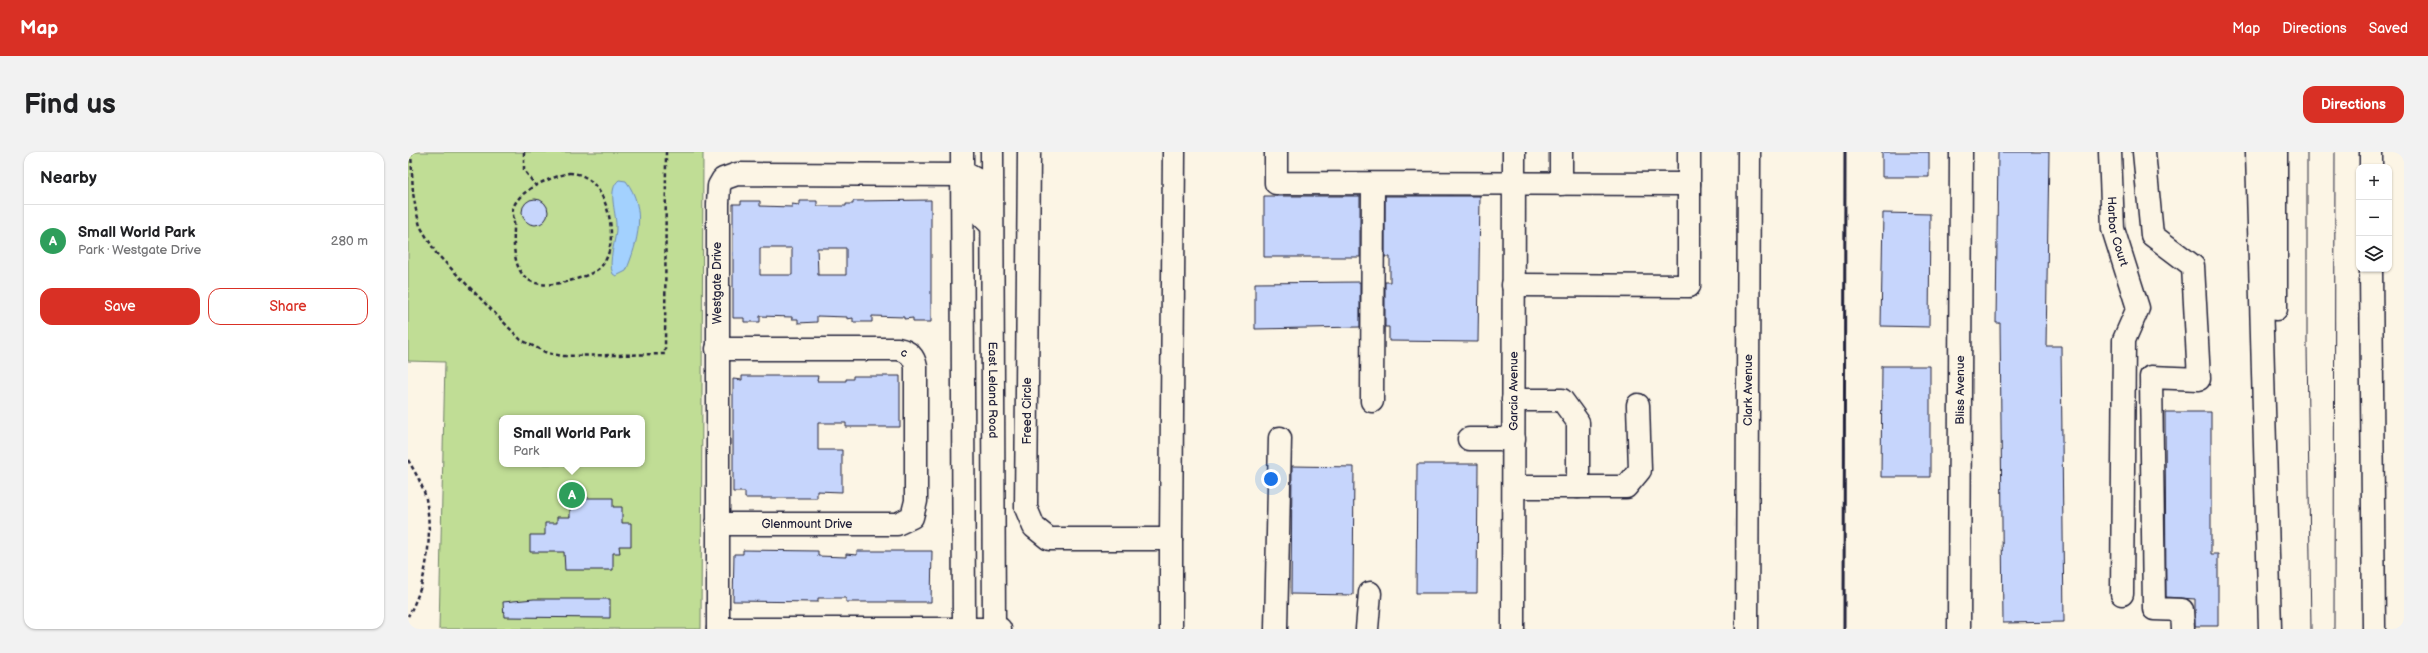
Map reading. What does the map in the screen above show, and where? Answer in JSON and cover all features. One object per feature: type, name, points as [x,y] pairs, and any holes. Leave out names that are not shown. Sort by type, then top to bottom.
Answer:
[{"type":"main road","points":[[962,152],[964,629]]},
{"type":"main road","name":"East Leland Road","points":[[992,152],[991,225],[994,629]]},
{"type":"main road","name":"Freed Circle","points":[[1028,152],[1026,508],[1034,527],[1049,539],[1171,539]]},
{"type":"main road","points":[[1171,629],[1174,152]]},
{"type":"main road","points":[[1276,152],[1276,183],[1689,184]]},
{"type":"main road","name":"Garcia Avenue","points":[[1513,629],[1514,152]]},
{"type":"main road","points":[[1561,152],[1561,184]]},
{"type":"main road","points":[[1513,285],[1689,286],[1689,152]]},
{"type":"main road","name":"Clark Avenue","points":[[1747,629],[1749,152]]},
{"type":"main road","name":"Bliss Avenue","points":[[1960,629],[1961,152]]},
{"type":"main road","name":"Harbor Court","points":[[2110,152],[2113,229],[2138,308],[2124,340],[2122,594]]},
{"type":"main road","points":[[2144,152],[2152,234],[2193,266],[2199,379],[2151,378],[2154,609],[2182,610],[2182,629]]},
{"type":"main road","points":[[2257,152],[2270,629]]},
{"type":"main road","points":[[2275,629],[2276,152]]},
{"type":"main road","points":[[2371,152],[2371,164]]},
{"type":"main road","name":"Westgate Drive","points":[[718,629],[717,349],[719,186],[723,179],[737,174],[962,175]]},
{"type":"main road","points":[[962,175],[973,176],[979,181],[982,216],[991,225]]},
{"type":"main road","points":[[1372,401],[1374,184]]},
{"type":"main road","points":[[2371,272],[2374,629]]},
{"type":"main road","name":"c","points":[[717,349],[898,349],[906,351],[912,356],[916,368],[916,501],[912,517],[897,524]]},
{"type":"main road","points":[[1513,400],[1562,400],[1578,422],[1578,487]]},
{"type":"main road","points":[[1514,487],[1626,487],[1640,470],[1638,404]]},
{"type":"main road","points":[[1276,629],[1280,438]]},
{"type":"main road","points":[[1469,439],[1514,439]]},
{"type":"main road","name":"Glenmount Drive","points":[[717,524],[897,524]]},
{"type":"main road","points":[[1366,629],[1370,593]]},
{"type":"main road","points":[[718,629],[1000,629]]},
{"type":"path","points":[[411,152],[412,193],[416,210],[420,226],[436,253],[521,340],[540,350],[563,356],[665,354],[666,152]]},
{"type":"path","points":[[524,152],[524,170],[536,186]]},
{"type":"path","points":[[577,173],[591,180],[598,188],[606,207],[610,230],[608,253],[598,269],[578,278],[544,285],[529,281],[523,275],[519,267],[514,246],[513,208],[519,197],[536,186],[559,176],[577,173]]},
{"type":"path","points":[[408,460],[426,498],[427,533],[425,575],[418,599],[408,616]]},
{"type":"green space","points":[[408,152],[703,152],[701,629],[439,629],[445,362],[408,361]]},
{"type":"water","points":[[619,180],[626,181],[633,192],[637,203],[638,226],[634,249],[626,271],[616,276],[613,274],[611,269],[616,231],[613,189]]},
{"type":"building","points":[[1882,152],[1929,152],[1929,177],[1882,177]]},
{"type":"building","points":[[1998,152],[2049,152],[2046,346],[2061,346],[2064,622],[2003,623],[2000,323],[1996,323]]},
{"type":"building","points":[[1264,196],[1360,196],[1360,257],[1264,257]]},
{"type":"building","points":[[1385,196],[1480,196],[1478,342],[1389,341],[1389,327],[1385,327],[1385,282],[1390,282],[1390,257],[1385,257]]},
{"type":"building","points":[[535,199],[544,203],[548,212],[544,221],[535,225],[526,221],[522,212],[526,203]]},
{"type":"building","points":[[931,200],[931,322],[913,322],[913,318],[904,319],[904,317],[872,316],[872,322],[853,322],[853,318],[847,319],[847,317],[817,316],[817,322],[798,323],[798,319],[792,319],[792,317],[760,316],[760,322],[744,322],[744,318],[733,318],[733,204],[741,204],[741,201],[760,201],[760,206],[792,207],[792,204],[799,205],[799,201],[817,201],[817,206],[846,206],[846,204],[853,204],[853,201]],"holes":[[[760,248],[792,248],[792,275],[760,275]],[[817,248],[846,248],[846,275],[818,275]]]},
{"type":"building","points":[[1883,213],[1930,214],[1929,327],[1881,326]]},
{"type":"building","points":[[1360,282],[1360,327],[1255,329],[1255,283]]},
{"type":"building","points":[[1882,366],[1930,366],[1930,477],[1881,477]]},
{"type":"building","points":[[742,376],[818,376],[817,381],[846,381],[846,379],[853,379],[853,376],[900,376],[900,427],[846,427],[846,423],[818,423],[818,450],[842,450],[842,492],[817,491],[817,498],[745,498],[745,492],[733,492],[733,379],[742,380]]},
{"type":"building","points":[[2165,412],[2211,412],[2211,554],[2218,554],[2218,626],[2195,626],[2195,599],[2166,597]]},
{"type":"building","points":[[1417,464],[1478,464],[1477,593],[1416,593]]},
{"type":"building","points":[[1292,466],[1354,467],[1353,595],[1291,594]]},
{"type":"building","points":[[570,498],[613,498],[613,507],[622,507],[622,523],[631,523],[631,546],[619,546],[620,553],[613,553],[613,570],[565,570],[564,552],[530,552],[530,535],[545,535],[545,523],[557,523],[557,517],[570,517]]},
{"type":"building","points":[[743,550],[818,551],[818,556],[846,557],[846,554],[857,555],[857,551],[932,551],[931,602],[846,602],[846,598],[818,598],[818,602],[733,601],[734,554],[743,554]]},
{"type":"building","points":[[534,599],[610,599],[610,618],[504,617],[503,602]]},
{"type":"tram line","points":[[2307,152],[2307,346],[2311,629]]},
{"type":"tram line","points":[[2334,629],[2335,152]]},
{"type":"railway","points":[[1844,629],[1845,152]]},
{"type":"place","name":"Small World Park","points":[[572,495]]}]
